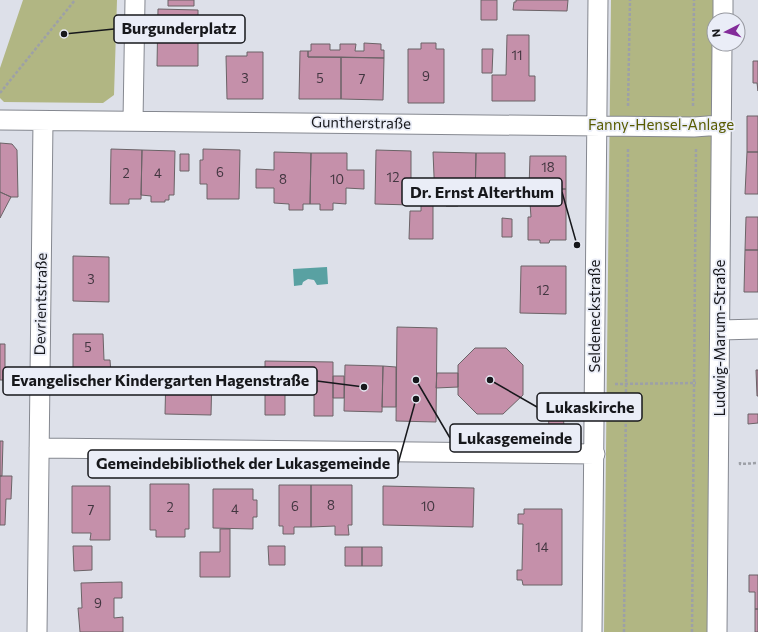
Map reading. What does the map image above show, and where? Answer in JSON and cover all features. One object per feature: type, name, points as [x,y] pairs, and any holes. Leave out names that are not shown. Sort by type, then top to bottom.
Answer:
[{"type":"street","points":[[133,121],[135,0]]},
{"type":"street","name":"Seldeneckstraße","points":[[592,632],[595,454],[594,383],[598,0]]},
{"type":"street","points":[[723,0],[723,12]]},
{"type":"street","name":"Ludwig-Marum-Straße","points":[[717,632],[722,52]]},
{"type":"street","name":"Guntherstraße","points":[[0,120],[596,126],[628,125],[694,127],[722,125]]},
{"type":"street","name":"Devrientstraße","points":[[36,632],[43,121]]},
{"type":"street","points":[[720,330],[758,328]]},
{"type":"street","points":[[39,448],[595,454]]},
{"type":"path","points":[[0,93],[75,0]]},
{"type":"path","points":[[624,632],[630,0]]},
{"type":"path","points":[[692,632],[696,146],[694,127],[694,0]]},
{"type":"path","points":[[594,383],[719,383]]},
{"type":"path","points":[[740,457],[740,464],[758,463]]},
{"type":"green space","points":[[23,0],[117,0],[114,95],[103,103],[4,102],[0,98],[0,68]]},
{"type":"green space","name":"Fanny-Hensel-Anlage","points":[[611,0],[714,0],[714,12],[706,12],[706,52],[713,52],[707,632],[604,632]]},
{"type":"water","points":[[327,267],[328,284],[317,285],[314,280],[308,279],[303,282],[302,285],[294,286],[293,269]]},
{"type":"building","points":[[168,0],[194,0],[194,6],[168,6]]},
{"type":"building","points":[[481,0],[497,0],[497,20],[481,20]]},
{"type":"building","points":[[516,0],[568,0],[567,11],[513,10],[514,2],[516,2]]},
{"type":"building","points":[[158,9],[198,10],[198,66],[157,66]]},
{"type":"building","points":[[507,35],[529,35],[529,76],[535,76],[535,101],[492,101],[492,75],[506,75]]},
{"type":"building","points":[[364,43],[381,44],[381,50],[384,50],[384,58],[308,57],[308,51],[311,51],[311,44],[330,44],[330,50],[340,50],[340,44],[356,44],[355,51],[364,51]]},
{"type":"building","points":[[421,43],[436,43],[436,49],[444,49],[444,103],[408,103],[408,49],[421,49]]},
{"type":"building","points":[[482,49],[493,49],[492,73],[482,73]]},
{"type":"building","points":[[300,51],[308,51],[308,57],[341,57],[341,99],[299,99]]},
{"type":"building","points":[[247,52],[263,52],[263,99],[227,99],[226,56],[247,56]]},
{"type":"building","points":[[341,57],[384,58],[383,100],[341,99]]},
{"type":"building","points":[[753,61],[758,61],[758,91],[757,83],[753,83]]},
{"type":"building","points":[[747,116],[758,116],[758,152],[747,152]]},
{"type":"building","points":[[0,143],[12,144],[17,150],[18,197],[11,197],[0,192]]},
{"type":"building","points":[[111,149],[142,150],[141,199],[129,199],[129,204],[110,204]]},
{"type":"building","points":[[203,149],[240,150],[239,199],[207,199],[207,184],[200,184],[200,160],[203,160]]},
{"type":"building","points":[[142,150],[175,151],[174,195],[169,195],[169,200],[165,200],[165,202],[151,202],[151,196],[141,195]]},
{"type":"building","points":[[376,150],[411,151],[411,205],[375,204]]},
{"type":"building","points":[[274,152],[311,153],[310,204],[303,204],[303,210],[289,210],[289,204],[274,203],[274,188],[256,188],[256,169],[274,170]]},
{"type":"building","points":[[433,152],[476,153],[475,201],[458,201],[458,206],[446,206],[446,201],[435,200]]},
{"type":"building","points":[[747,152],[758,152],[758,194],[745,194]]},
{"type":"building","points":[[311,153],[347,153],[347,170],[364,170],[364,189],[346,188],[346,204],[333,203],[333,210],[320,210],[320,204],[310,204]]},
{"type":"building","points":[[476,153],[505,153],[505,198],[491,198],[491,201],[475,201]]},
{"type":"building","points":[[180,154],[189,154],[189,171],[180,171]]},
{"type":"building","points":[[530,156],[566,156],[566,189],[529,189]]},
{"type":"building","points":[[529,189],[566,189],[566,240],[550,240],[549,243],[540,243],[540,240],[528,240],[528,217],[531,217]]},
{"type":"building","points":[[0,192],[11,197],[0,218]]},
{"type":"building","points":[[421,201],[433,201],[433,239],[409,239],[410,211],[421,211]]},
{"type":"building","points":[[746,217],[758,217],[758,250],[745,250]]},
{"type":"building","points":[[502,218],[512,219],[512,237],[502,237]]},
{"type":"building","points":[[745,250],[758,250],[758,292],[744,292]]},
{"type":"building","points":[[73,256],[109,257],[109,302],[73,301]]},
{"type":"building","points":[[521,266],[566,266],[566,314],[520,313]]},
{"type":"building","points":[[397,327],[437,328],[436,422],[396,421]]},
{"type":"building","points":[[73,334],[103,334],[104,360],[110,360],[111,374],[73,374]]},
{"type":"building","points":[[0,344],[5,344],[5,380],[0,380]]},
{"type":"building","points":[[475,348],[506,348],[523,365],[523,395],[503,414],[477,414],[458,395],[458,365]]},
{"type":"building","points":[[265,361],[333,362],[333,416],[314,416],[314,395],[285,395],[285,415],[265,415]]},
{"type":"building","points":[[345,365],[383,366],[382,412],[344,411]]},
{"type":"building","points":[[383,366],[396,367],[396,407],[382,407]]},
{"type":"building","points":[[756,370],[758,370],[758,396],[757,396]]},
{"type":"building","points":[[166,372],[212,373],[211,415],[165,414]]},
{"type":"building","points":[[437,373],[458,373],[458,387],[436,388]]},
{"type":"building","points":[[333,376],[344,376],[344,398],[333,398]]},
{"type":"building","points":[[563,410],[564,427],[549,427],[548,411]]},
{"type":"building","points":[[748,414],[758,414],[758,423],[748,424]]},
{"type":"building","points":[[0,441],[3,441],[2,476],[0,476]]},
{"type":"building","points":[[0,476],[12,476],[11,499],[6,499],[5,525],[0,525]]},
{"type":"building","points":[[150,484],[189,484],[189,529],[185,529],[185,537],[156,537],[156,530],[150,530]]},
{"type":"building","points":[[279,485],[311,485],[311,527],[294,527],[294,534],[283,534],[283,526],[279,526]]},
{"type":"building","points":[[311,485],[352,485],[352,525],[348,525],[349,535],[335,535],[335,526],[311,527]]},
{"type":"building","points":[[72,486],[110,486],[110,540],[90,540],[91,533],[72,533]]},
{"type":"building","points":[[383,486],[474,488],[473,527],[383,525]]},
{"type":"building","points":[[213,489],[253,489],[253,500],[257,500],[257,517],[253,517],[253,529],[213,528]]},
{"type":"building","points":[[524,509],[562,509],[562,585],[523,585],[522,580],[517,580],[517,570],[522,570],[523,524],[518,524],[518,514],[524,514]]},
{"type":"building","points":[[220,529],[230,529],[230,577],[200,577],[200,552],[220,552]]},
{"type":"building","points":[[73,546],[92,546],[92,570],[74,571]]},
{"type":"building","points":[[268,546],[285,546],[285,565],[269,565]]},
{"type":"building","points":[[345,547],[362,547],[362,566],[345,566]]},
{"type":"building","points":[[362,547],[382,547],[382,566],[362,566]]},
{"type":"building","points":[[749,575],[758,575],[758,609],[755,609],[755,592],[749,592]]},
{"type":"building","points":[[122,582],[122,598],[114,598],[114,618],[123,617],[123,632],[80,632],[78,608],[82,608],[81,583]]},
{"type":"building","points":[[755,609],[758,609],[758,632],[755,632]]},
{"type":"place","name":"Burgunderplatz","points":[[64,34]]},
{"type":"place","name":"Dr. Ernst Alterthum","points":[[577,245]]},
{"type":"place","name":"Lukasgemeinde","points":[[416,380]]},
{"type":"place","name":"Lukaskirche","points":[[490,380]]},
{"type":"place","name":"Evangelischer Kindergarten Hagenstraße","points":[[364,387]]},
{"type":"place","name":"Gemeindebibliothek der Lukasgemeinde","points":[[416,399]]}]
